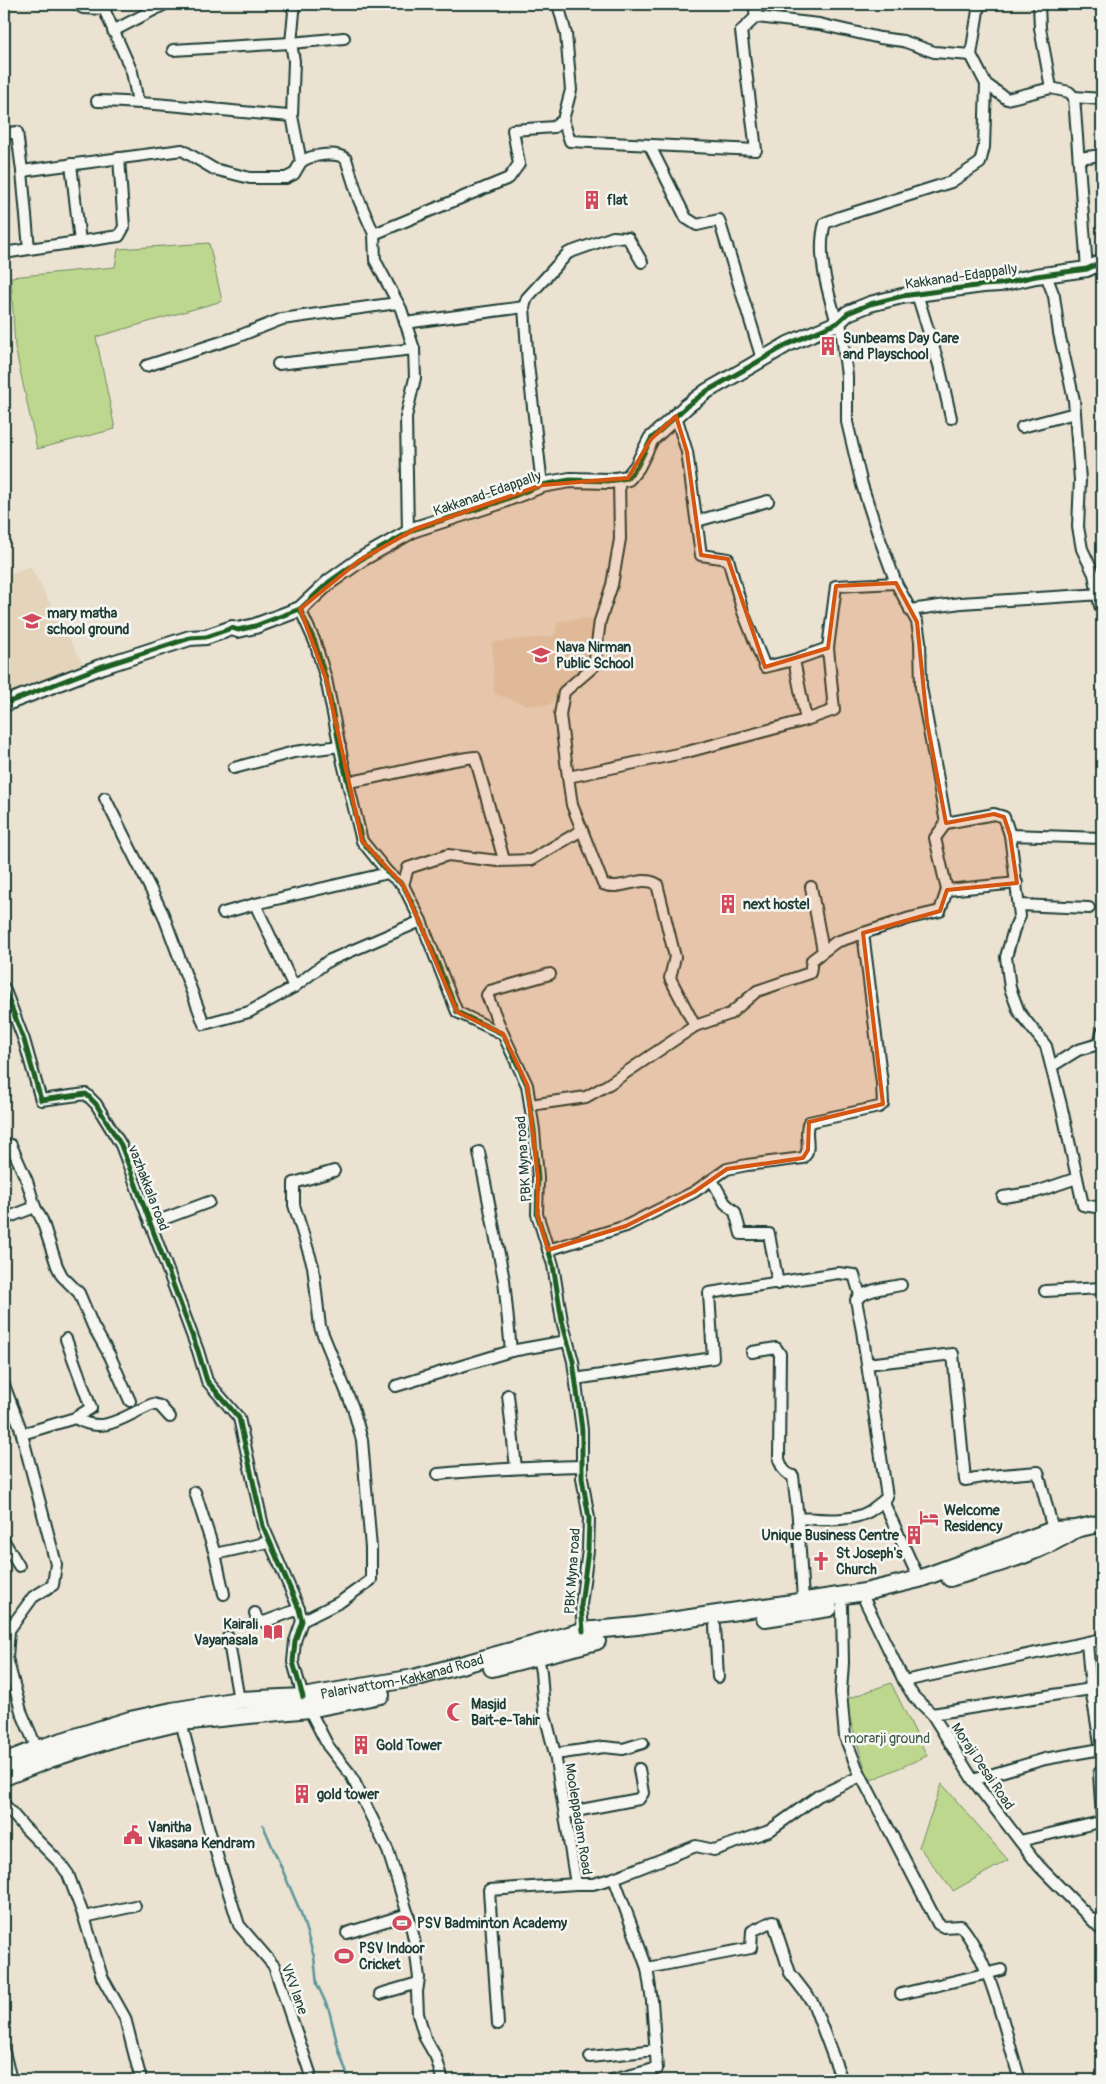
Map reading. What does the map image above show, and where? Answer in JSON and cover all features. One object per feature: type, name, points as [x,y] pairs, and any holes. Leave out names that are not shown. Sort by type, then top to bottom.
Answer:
[{"type":"main road","points":[[1001,1556],[1053,1530],[1076,1529],[1102,1523]]},
{"type":"main road","points":[[4,1777],[58,1750],[180,1722],[306,1703],[371,1697],[538,1657],[586,1642],[715,1626],[866,1601],[1001,1556],[1054,1543],[1076,1529]]},
{"type":"main road","name":"Palarivattom-Kakkanad Road","points":[[4,1762],[37,1749],[58,1750],[130,1720],[239,1700],[306,1703],[414,1678],[583,1631],[664,1622],[865,1592],[1001,1556]]},
{"type":"street","points":[[76,4],[83,8],[104,9],[132,72],[138,102]]},
{"type":"street","points":[[113,32],[165,4]]},
{"type":"street","points":[[22,170],[182,150],[224,173],[250,178],[272,179],[291,176],[298,170],[301,162],[292,116],[294,61],[291,43],[294,12],[291,4]]},
{"type":"street","points":[[558,4],[566,34],[571,90],[563,120],[570,141],[756,150],[741,31],[756,17],[819,24],[880,38],[903,41],[934,52],[971,55]]},
{"type":"street","points":[[754,4],[756,17]]},
{"type":"street","points":[[979,4],[971,55],[986,84],[1007,99],[1051,88],[1069,92],[1074,97],[1087,269]]},
{"type":"street","points":[[1039,4],[1040,28],[1051,88]]},
{"type":"street","points":[[173,50],[344,38]]},
{"type":"street","points":[[946,823],[921,687],[920,641],[917,622],[896,583],[862,484],[847,422],[847,376],[839,321],[826,284],[822,236],[825,223],[951,182],[980,163],[984,147],[986,84]]},
{"type":"street","points":[[1074,97],[1102,99]]},
{"type":"street","points":[[97,102],[138,102],[253,114],[292,116]]},
{"type":"street","points":[[374,234],[509,178],[518,164],[513,130],[554,126],[563,120]]},
{"type":"street","points":[[4,134],[17,132],[29,249]]},
{"type":"street","points":[[650,146],[686,218],[697,225],[720,220],[762,359]]},
{"type":"street","points":[[301,162],[311,158],[338,155],[346,158],[374,234],[375,260],[397,303],[414,349],[415,378],[406,417],[408,533]]},
{"type":"street","points":[[1079,158],[1102,155]]},
{"type":"street","points":[[4,253],[114,237],[123,231],[119,158]]},
{"type":"street","points":[[71,164],[80,242]]},
{"type":"street","points":[[542,484],[528,364],[524,307],[527,298],[568,253],[613,238],[628,238],[642,262]]},
{"type":"street","name":"Kakkanad-Edappally","points":[[4,704],[100,666],[190,638],[206,637],[232,628],[238,630],[255,626],[300,609],[329,582],[360,560],[408,533],[486,504],[499,502],[542,484],[570,480],[609,481],[628,478],[652,439],[676,416],[707,392],[788,344],[839,321],[848,313],[870,304],[917,294],[983,284],[1000,284],[1036,276],[1087,269],[1102,262]]},
{"type":"street","points":[[1046,275],[1054,296],[1059,334],[1074,400],[1080,480],[1078,527],[1082,549],[1094,574],[1100,594],[1100,606]]},
{"type":"street","points":[[917,294],[939,365],[951,418]]},
{"type":"street","points":[[146,366],[234,338],[282,319],[397,303]]},
{"type":"street","points":[[405,323],[524,307]]},
{"type":"street","points":[[278,364],[414,349]]},
{"type":"street","points":[[1022,427],[1075,413]]},
{"type":"street","points":[[676,416],[686,452],[701,555],[728,559],[743,612],[765,667],[794,660],[828,648]]},
{"type":"street","points":[[619,479],[620,539],[612,585],[600,621],[594,666],[564,692],[560,715],[568,777],[572,805],[603,884],[611,887],[647,880],[657,884],[675,956],[670,978],[695,1026]]},
{"type":"street","points":[[697,521],[768,501]]},
{"type":"street","points":[[568,777],[686,752],[806,720],[834,710],[828,648],[836,586],[896,583]]},
{"type":"street","points":[[910,610],[961,603],[1100,594]]},
{"type":"street","points":[[300,609],[315,642],[326,680],[362,841],[388,873],[403,885],[421,921],[456,1012],[503,1034]]},
{"type":"street","points":[[794,660],[806,720]]},
{"type":"street","points":[[234,768],[286,754],[340,746]]},
{"type":"street","points":[[348,782],[376,778],[450,760],[475,757],[504,860]]},
{"type":"street","points":[[105,798],[163,914],[204,1024],[249,1012],[294,987],[328,961],[421,921]]},
{"type":"street","points":[[530,1105],[586,1097],[609,1084],[695,1026],[730,1014],[757,991],[810,973],[812,960],[836,942],[910,918],[940,911],[947,890],[934,838],[946,823],[994,814],[1004,817],[1010,835],[1017,883],[1020,916],[1006,957],[1010,988],[1019,1012],[1046,1046],[1083,1205],[1102,1208]]},
{"type":"street","points":[[403,885],[408,868],[448,855],[504,860],[531,860],[582,830]]},
{"type":"street","points":[[1010,835],[1102,838]]},
{"type":"street","points":[[223,913],[388,873]]},
{"type":"street","points":[[947,890],[1017,883]]},
{"type":"street","points":[[811,888],[823,951]]},
{"type":"street","points":[[255,904],[294,987]]},
{"type":"street","points":[[1019,905],[1089,908]]},
{"type":"street","points":[[548,1250],[626,1226],[694,1192],[727,1169],[803,1158],[808,1150],[806,1129],[809,1122],[879,1107],[883,1104],[863,933]]},
{"type":"street","name":"PBK Myna road","points":[[550,974],[490,991],[487,994],[503,1034],[527,1084],[538,1178],[537,1214],[553,1265],[562,1321],[576,1379],[582,1430],[582,1466],[589,1518],[588,1550],[581,1605],[583,1631]]},
{"type":"street","name":"vazhakkala road","points":[[4,988],[24,1040],[41,1100],[86,1094],[96,1104],[121,1145],[207,1381],[239,1418],[263,1526],[299,1609],[302,1621]]},
{"type":"street","points":[[1052,1066],[1078,1050],[1099,1044],[1102,1032]]},
{"type":"street","points":[[11,1145],[27,1181],[35,1207],[42,1220],[57,1266],[62,1276],[79,1293],[130,1401]]},
{"type":"street","points":[[479,1152],[504,1280],[511,1352]]},
{"type":"street","points":[[334,1171],[294,1183],[294,1205],[313,1266],[320,1327],[353,1408],[362,1440],[371,1548],[371,1580],[340,1602],[302,1621],[295,1641],[293,1662],[306,1703],[328,1746],[351,1775],[388,1851],[414,1939],[418,1983],[418,2014],[425,2038],[436,2056],[442,2078]]},
{"type":"street","points":[[1002,1197],[1036,1192],[1077,1178]]},
{"type":"street","points":[[712,1180],[725,1203],[735,1212],[741,1234],[769,1234],[778,1284]]},
{"type":"street","points":[[150,1224],[209,1202]]},
{"type":"street","points":[[4,1219],[35,1207]]},
{"type":"street","points":[[576,1379],[713,1358],[709,1293],[778,1284],[838,1273],[854,1275],[860,1295]]},
{"type":"street","points":[[798,1518],[851,1517],[870,1511],[887,1497],[856,1300],[860,1295],[901,1285]]},
{"type":"street","points":[[1045,1291],[1102,1288]]},
{"type":"street","points":[[22,1434],[75,1418],[91,1408],[66,1339]]},
{"type":"street","points":[[396,1386],[511,1352],[567,1341]]},
{"type":"street","points":[[752,1352],[776,1348],[780,1354],[779,1459],[782,1469],[787,1474],[793,1476],[798,1518],[803,1600]]},
{"type":"street","points":[[867,1364],[953,1354],[965,1480],[1038,1472],[1053,1530]]},
{"type":"street","points":[[4,1385],[22,1434],[56,1564],[53,1585],[33,1597],[10,1630]]},
{"type":"street","points":[[508,1396],[516,1468]]},
{"type":"street","points":[[75,1418],[87,1425],[103,1425],[153,1404],[160,1406],[170,1417]]},
{"type":"street","points":[[438,1474],[479,1470],[497,1471],[516,1468],[582,1466]]},
{"type":"street","points":[[195,1492],[215,1554],[224,1594]]},
{"type":"street","points":[[883,1500],[919,1579]]},
{"type":"street","points":[[4,1541],[19,1566]]},
{"type":"street","points":[[215,1554],[269,1542]]},
{"type":"street","name":"Moraji Desai Road","points":[[866,1601],[904,1681],[914,1697],[932,1714],[973,1780],[1039,1866],[1102,1930]]},
{"type":"street","points":[[842,1606],[844,1663],[841,1692],[845,1737],[861,1776],[938,1924],[944,1927],[960,1926],[968,1934],[987,1973],[1019,2080]]},
{"type":"street","points":[[255,1613],[256,1619],[264,1622],[299,1609]]},
{"type":"street","points":[[4,1618],[10,1630],[8,1658],[21,1711],[37,1749]]},
{"type":"street","points":[[715,1626],[718,1677]]},
{"type":"street","points":[[228,1637],[239,1700]]},
{"type":"street","points":[[904,1681],[1102,1639]]},
{"type":"street","points":[[973,1780],[1045,1759],[1101,1749],[1091,1689],[1087,1642]]},
{"type":"street","name":"Mooleppadam Road","points":[[538,1657],[544,1711],[555,1754],[576,1884],[593,1884],[614,1878],[647,1968],[652,2002],[657,2069],[651,2075]]},
{"type":"street","points":[[932,1714],[1091,1689]]},
{"type":"street","name":"VKV lane","points":[[180,1722],[210,1833],[239,1925],[274,1966],[310,2073]]},
{"type":"street","points":[[555,1754],[604,1747],[623,1749],[643,1744]]},
{"type":"street","points":[[565,1813],[639,1799],[643,1792],[639,1769]]},
{"type":"street","points":[[1020,1841],[1100,1822],[1102,1818],[1098,1773]]},
{"type":"street","points":[[614,1878],[696,1846],[714,1850],[769,1831],[818,1796],[861,1776]]},
{"type":"street","points":[[4,1804],[65,1869],[84,1918],[102,1977],[125,2018],[141,2080]]},
{"type":"street","points":[[498,2024],[489,1890],[576,1884]]},
{"type":"street","points":[[84,1918],[135,1906]]},
{"type":"street","points":[[347,1933],[408,1914]]},
{"type":"street","points":[[647,1968],[751,1948],[752,1931],[773,1921],[790,1973],[813,2003],[842,2080]]},
{"type":"street","points":[[901,1994],[1001,1970]]},
{"type":"street","points":[[380,1994],[418,1983]]},
{"type":"street","points":[[590,2058],[656,2050]]},
{"type":"street","points":[[4,2052],[12,2080]]},
{"type":"street","points":[[612,2080],[651,2075]]},
{"type":"highlighted area","points":[[676,416],[687,452],[701,555],[728,559],[765,667],[828,648],[836,586],[896,583],[917,622],[927,722],[946,823],[994,814],[1004,817],[1010,835],[1017,883],[947,890],[940,911],[863,933],[883,1104],[809,1122],[808,1150],[803,1158],[727,1169],[694,1192],[626,1226],[548,1250],[537,1214],[538,1178],[527,1085],[503,1034],[457,1012],[403,885],[362,841],[326,679],[300,609],[360,560],[415,529],[542,485],[628,478],[651,439]]},
{"type":"shaded area","name":"mary matha school ground","points":[[30,566],[84,666],[4,696],[4,576]]},
{"type":"shaded area","name":"Nava Nirman Public School","points":[[586,618],[594,620],[587,669],[549,705],[526,705],[494,694],[492,642],[554,636],[558,621]]},
{"type":"green space","points":[[209,243],[222,301],[96,337],[115,429],[37,449],[15,347],[11,277],[115,267],[118,249]]},
{"type":"green space","name":"morarji ground","points":[[891,1683],[927,1756],[869,1781],[844,1700]]},
{"type":"green space","points":[[942,1784],[1008,1860],[953,1891],[919,1847]]},
{"type":"waterway","points":[[263,1825],[301,1913],[314,1957],[317,1984],[329,2010],[339,2051],[349,2080]]},
{"type":"marked path","points":[[4,1618],[9,1630]]},
{"type":"cycle path","points":[[4,704],[100,667],[190,638],[206,637],[232,628],[238,630],[255,626],[300,609],[329,582],[360,560],[415,529],[499,502],[542,485],[570,480],[609,481],[628,478],[637,467],[651,439],[687,406],[707,391],[788,344],[837,323],[848,313],[870,304],[902,296],[1000,284],[1036,276],[1087,269],[1102,262]]},
{"type":"cycle path","points":[[300,609],[315,642],[326,679],[343,763],[362,841],[388,873],[403,885],[421,921],[457,1012],[503,1034],[527,1085],[534,1130],[538,1178],[537,1214],[553,1265],[562,1321],[573,1361],[582,1430],[582,1478],[589,1518],[588,1550],[581,1605],[583,1631]]},
{"type":"cycle path","points":[[4,988],[24,1040],[41,1100],[86,1094],[96,1104],[121,1145],[198,1351],[207,1381],[239,1418],[263,1526],[299,1609],[302,1621],[295,1641],[293,1662],[303,1697]]},
{"type":"place","name":"flat","points":[[592,200]]},
{"type":"place","name":"Sunbeams Day Care and Playschool","points":[[828,346]]},
{"type":"place","name":"mary matha school ground","points":[[32,621]]},
{"type":"place","name":"Nava Nirman Public School","points":[[541,655]]},
{"type":"place","name":"next hostel","points":[[728,904]]},
{"type":"place","name":"Welcome Residency","points":[[929,1518]]},
{"type":"place","name":"Unique Business Centre","points":[[914,1535]]},
{"type":"place","name":"St Joseph's Church","points":[[821,1561]]},
{"type":"place","name":"Kairali Vayanasala","points":[[273,1632]]},
{"type":"place","name":"Masjid Bait-e-Tahir","points":[[456,1712]]},
{"type":"place","name":"Gold Tower","points":[[361,1745]]},
{"type":"place","name":"gold tower","points":[[302,1794]]},
{"type":"place","name":"Vanitha Vikasana Kendram","points":[[133,1835]]},
{"type":"place","name":"PSV Badminton Academy","points":[[402,1923]]},
{"type":"place","name":"PSV Indoor Cricket","points":[[344,1956]]}]
